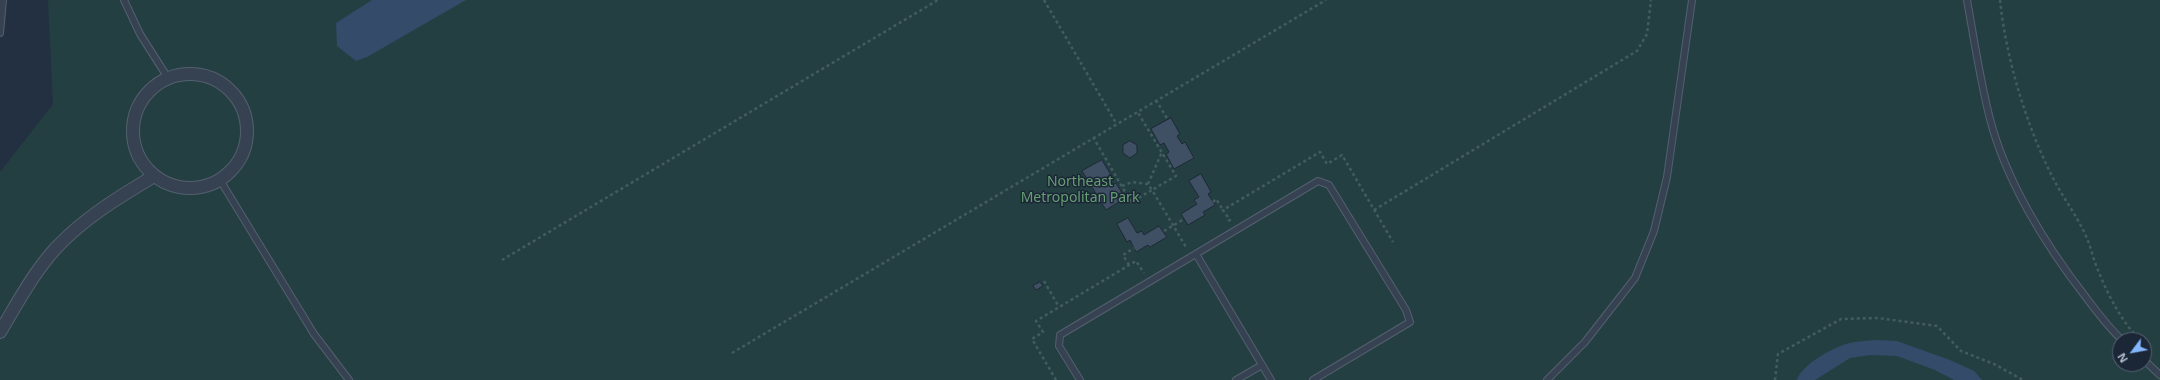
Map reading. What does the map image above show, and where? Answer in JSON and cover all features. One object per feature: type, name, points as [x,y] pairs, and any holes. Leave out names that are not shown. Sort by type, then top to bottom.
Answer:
[{"type":"street","points":[[187,74],[206,76],[223,84],[236,97],[245,114],[248,133],[244,151],[235,168],[220,180],[204,187],[186,188],[169,185],[154,176],[141,160],[134,142],[133,122],[140,104],[152,88],[168,78],[187,74]]},
{"type":"street","points":[[0,332],[36,274],[56,249],[85,221],[114,200],[154,176]]},
{"type":"lane","points":[[0,33],[3,0]]},
{"type":"lane","points":[[124,0],[140,34],[168,78]]},
{"type":"lane","points":[[1547,380],[1585,342],[1635,278],[1654,231],[1667,177],[1692,0]]},
{"type":"lane","points":[[1967,0],[1990,120],[2012,178],[2039,231],[2067,273],[2113,332]]},
{"type":"lane","points":[[220,180],[314,334],[349,380]]},
{"type":"lane","points":[[1080,380],[1059,346],[1060,335],[1318,181],[1330,185],[1406,310],[1410,322],[1313,380]]},
{"type":"lane","points":[[1196,254],[1271,380]]},
{"type":"lane","points":[[1236,380],[1262,365]]},
{"type":"lane","points":[[2152,368],[2160,375]]},
{"type":"path","points":[[502,260],[938,0]]},
{"type":"path","points":[[1044,0],[1116,123]]},
{"type":"path","points":[[732,353],[1116,123],[1326,0]]},
{"type":"path","points":[[1374,210],[1637,51],[1647,34],[1651,0]]},
{"type":"path","points":[[2000,0],[2018,87],[2033,130],[2054,180],[2086,236],[2098,270],[2113,302],[2133,332]]},
{"type":"path","points":[[1156,100],[1168,120]]},
{"type":"path","points":[[1093,138],[1131,202],[1176,176],[1137,111]]},
{"type":"path","points":[[1148,184],[1162,152]]},
{"type":"path","points":[[1122,186],[1132,182],[1148,184],[1186,247],[1180,251]]},
{"type":"path","points":[[1213,202],[1216,199],[1223,210]]},
{"type":"path","points":[[1164,231],[1184,219]]},
{"type":"path","points":[[1129,265],[1123,255],[1134,248]]},
{"type":"path","points":[[1056,380],[1032,339],[1043,332],[1036,321],[1136,261],[1144,273],[1150,269]]},
{"type":"path","points":[[1044,281],[1059,307]]},
{"type":"path","points":[[1775,380],[1778,354],[1841,319],[1878,318],[1937,326],[1961,351],[1994,364],[2023,380]]},
{"type":"green space","name":"Northeast Metropolitan Park","points":[[48,0],[2160,0],[2160,380],[0,380],[0,172],[53,104]]},
{"type":"water","points":[[372,0],[466,0],[367,57],[356,61],[337,46],[336,23]]},
{"type":"water","points":[[1875,340],[1897,341],[1950,360],[1974,371],[1982,380],[1954,380],[1935,370],[1897,356],[1871,355],[1850,358],[1815,380],[1797,380],[1805,368],[1828,352],[1850,343]]},
{"type":"building","points":[[1171,118],[1180,134],[1177,136],[1182,144],[1185,142],[1194,158],[1174,169],[1166,154],[1169,152],[1164,143],[1160,145],[1151,129]]},
{"type":"building","points":[[1130,141],[1137,145],[1137,153],[1130,158],[1123,153],[1123,145]]},
{"type":"building","points":[[1102,160],[1111,175],[1107,177],[1112,185],[1116,183],[1125,198],[1106,210],[1082,171]]},
{"type":"building","points":[[1201,174],[1211,192],[1208,194],[1215,205],[1203,212],[1205,215],[1188,225],[1181,214],[1197,204],[1194,200],[1199,197],[1189,181]]},
{"type":"building","points":[[1128,218],[1137,233],[1142,231],[1144,235],[1159,226],[1167,237],[1150,247],[1148,245],[1136,252],[1130,240],[1127,242],[1117,224]]},
{"type":"building","points":[[1040,282],[1043,286],[1036,290],[1033,286]]}]
